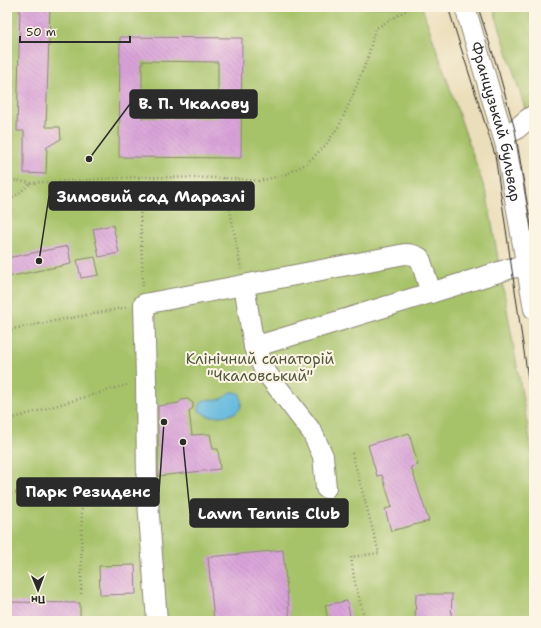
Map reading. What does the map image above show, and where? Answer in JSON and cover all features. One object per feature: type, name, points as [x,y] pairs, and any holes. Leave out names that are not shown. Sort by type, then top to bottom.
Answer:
[{"type":"street","name":"Французький бульвар","points":[[465,7],[506,146],[530,265],[534,309]]},
{"type":"street","points":[[503,134],[515,130],[534,115]]},
{"type":"street","points":[[157,621],[147,489],[144,304],[404,254],[417,256],[420,258],[431,293]]},
{"type":"street","points":[[254,347],[512,268],[530,265]]},
{"type":"street","points":[[244,285],[254,347],[265,371],[312,432],[322,456],[326,488]]},
{"type":"path","points":[[7,178],[31,183],[139,177],[224,178],[259,181],[284,176],[306,164],[325,146],[340,124],[352,97],[368,57],[375,29],[410,7]]},
{"type":"path","points":[[7,330],[144,304],[139,177]]},
{"type":"path","points":[[224,178],[244,285]]},
{"type":"path","points":[[7,203],[31,183]]},
{"type":"path","points":[[7,420],[146,379]]},
{"type":"path","points":[[7,428],[13,418]]},
{"type":"path","points":[[352,453],[379,553],[351,557],[354,578],[365,621]]},
{"type":"path","points":[[7,493],[147,489]]},
{"type":"path","points":[[81,594],[82,491]]},
{"type":"green space","name":"Клінічний санаторій \"Чкаловський\"","points":[[7,7],[422,7],[487,196],[534,462],[534,621],[7,621]]},
{"type":"green space","points":[[493,7],[534,7],[534,145],[530,125]]},
{"type":"water","points":[[230,392],[240,394],[241,406],[237,412],[225,416],[207,416],[199,411],[202,401],[220,399]]},
{"type":"building","points":[[20,7],[50,7],[46,127],[60,127],[61,139],[47,147],[46,174],[24,173],[24,131],[17,131]]},
{"type":"building","points":[[120,37],[242,38],[241,158],[119,157]],"holes":[[[142,61],[218,62],[218,118],[142,118]]]},
{"type":"building","points":[[113,225],[119,253],[99,257],[93,229]]},
{"type":"building","points":[[68,246],[71,264],[7,277],[7,258]]},
{"type":"building","points":[[95,257],[99,275],[81,278],[77,260]]},
{"type":"building","points":[[188,399],[193,403],[193,408],[189,411],[192,435],[210,434],[213,449],[218,449],[220,469],[158,476],[158,406],[179,403],[181,400]]},
{"type":"building","points":[[409,433],[418,465],[411,467],[429,521],[391,531],[385,509],[392,507],[382,475],[377,476],[368,445]]},
{"type":"building","points":[[283,550],[290,621],[214,621],[208,557]]},
{"type":"building","points":[[135,565],[136,594],[100,595],[99,566]]},
{"type":"building","points":[[416,594],[452,594],[451,621],[415,621]]},
{"type":"building","points":[[347,601],[350,616],[328,620],[325,605]]},
{"type":"building","points":[[7,602],[80,603],[80,621],[7,621]]},
{"type":"tram line","points":[[448,7],[495,155],[534,419]]},
{"type":"tram line","points":[[478,7],[515,130],[534,244]]},
{"type":"place","name":"В. П. Чкалову","points":[[89,159]]},
{"type":"place","name":"Зимовий сад Маразлі","points":[[39,261]]},
{"type":"place","name":"Парк Резиденс","points":[[164,422]]},
{"type":"place","name":"Lawn Tennis Club","points":[[183,442]]}]
